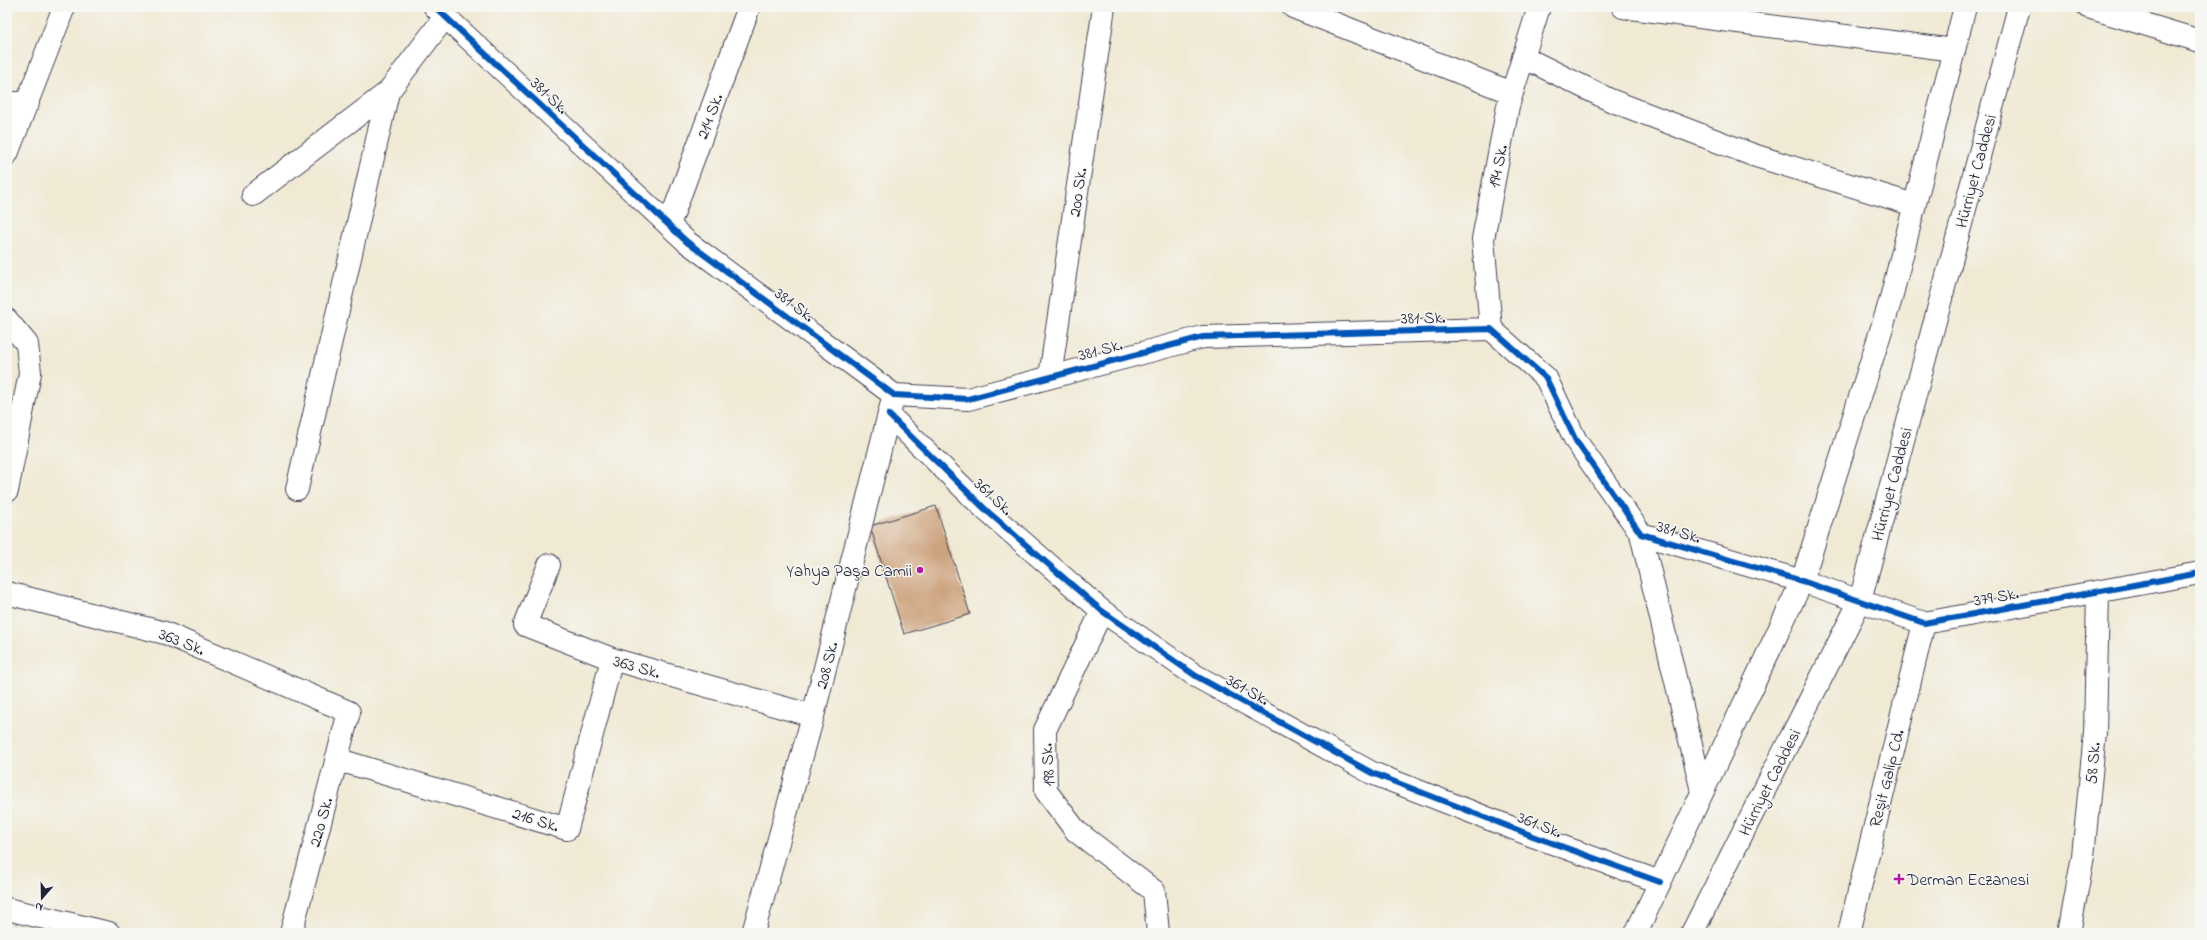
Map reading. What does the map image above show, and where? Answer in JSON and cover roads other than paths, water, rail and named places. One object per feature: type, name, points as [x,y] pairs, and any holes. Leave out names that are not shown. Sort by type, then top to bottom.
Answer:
[{"type":"street","points":[[7,154],[18,103],[64,7]]},
{"type":"street","name":"214 Sk.","points":[[669,226],[749,7]]},
{"type":"street","name":"200 Sk.","points":[[1050,377],[1104,7]]},
{"type":"street","points":[[1293,7],[1512,93]]},
{"type":"street","name":"194 Sk.","points":[[1491,329],[1483,239],[1512,93],[1539,7]]},
{"type":"street","points":[[1623,7],[1954,50]]},
{"type":"street","points":[[1636,933],[1802,581],[1890,302],[1965,7]]},
{"type":"street","name":"Hürriyet Caddesi","points":[[1692,933],[1860,601],[2019,7]]},
{"type":"street","points":[[2088,7],[2200,41]]},
{"type":"street","points":[[253,195],[388,92],[440,12]]},
{"type":"street","name":"381 Sk.","points":[[440,12],[687,242],[891,405],[968,399],[1203,337],[1491,329],[1546,378],[1576,441],[1640,534],[1802,581]]},
{"type":"street","points":[[1523,57],[1610,100],[1753,155],[1914,204]]},
{"type":"street","points":[[297,490],[388,92]]},
{"type":"street","points":[[7,320],[27,344],[30,373],[7,491]]},
{"type":"street","name":"361 Sk.","points":[[891,405],[987,511],[1102,611],[1196,676],[1372,773],[1533,836],[1660,882]]},
{"type":"street","name":"208 Sk.","points":[[753,933],[813,716],[891,405]]},
{"type":"street","points":[[1640,534],[1702,791]]},
{"type":"street","name":"363 Sk.","points":[[549,565],[525,625],[612,659],[813,716]]},
{"type":"street","name":"379 Sk.","points":[[1802,581],[1924,623],[2200,573]]},
{"type":"street","name":"58 Sk.","points":[[2068,933],[2083,856],[2095,733],[2098,592]]},
{"type":"street","name":"363 Sk.","points":[[7,593],[165,633],[349,712]]},
{"type":"street","name":"198 Sk.","points":[[1102,611],[1045,730],[1046,791],[1076,831],[1154,891],[1158,933]]},
{"type":"street","name":"Reşit Galip Cd.","points":[[1848,933],[1924,623]]},
{"type":"street","name":"216 Sk.","points":[[336,759],[567,828],[612,659]]},
{"type":"street","name":"220 Sk.","points":[[291,933],[349,712]]},
{"type":"street","points":[[7,909],[85,931],[109,933]]},
{"type":"place","name":"Yahya Paşa Camii","points":[[920,570]]},
{"type":"place","name":"Derman Eczanesi","points":[[1899,879]]}]
